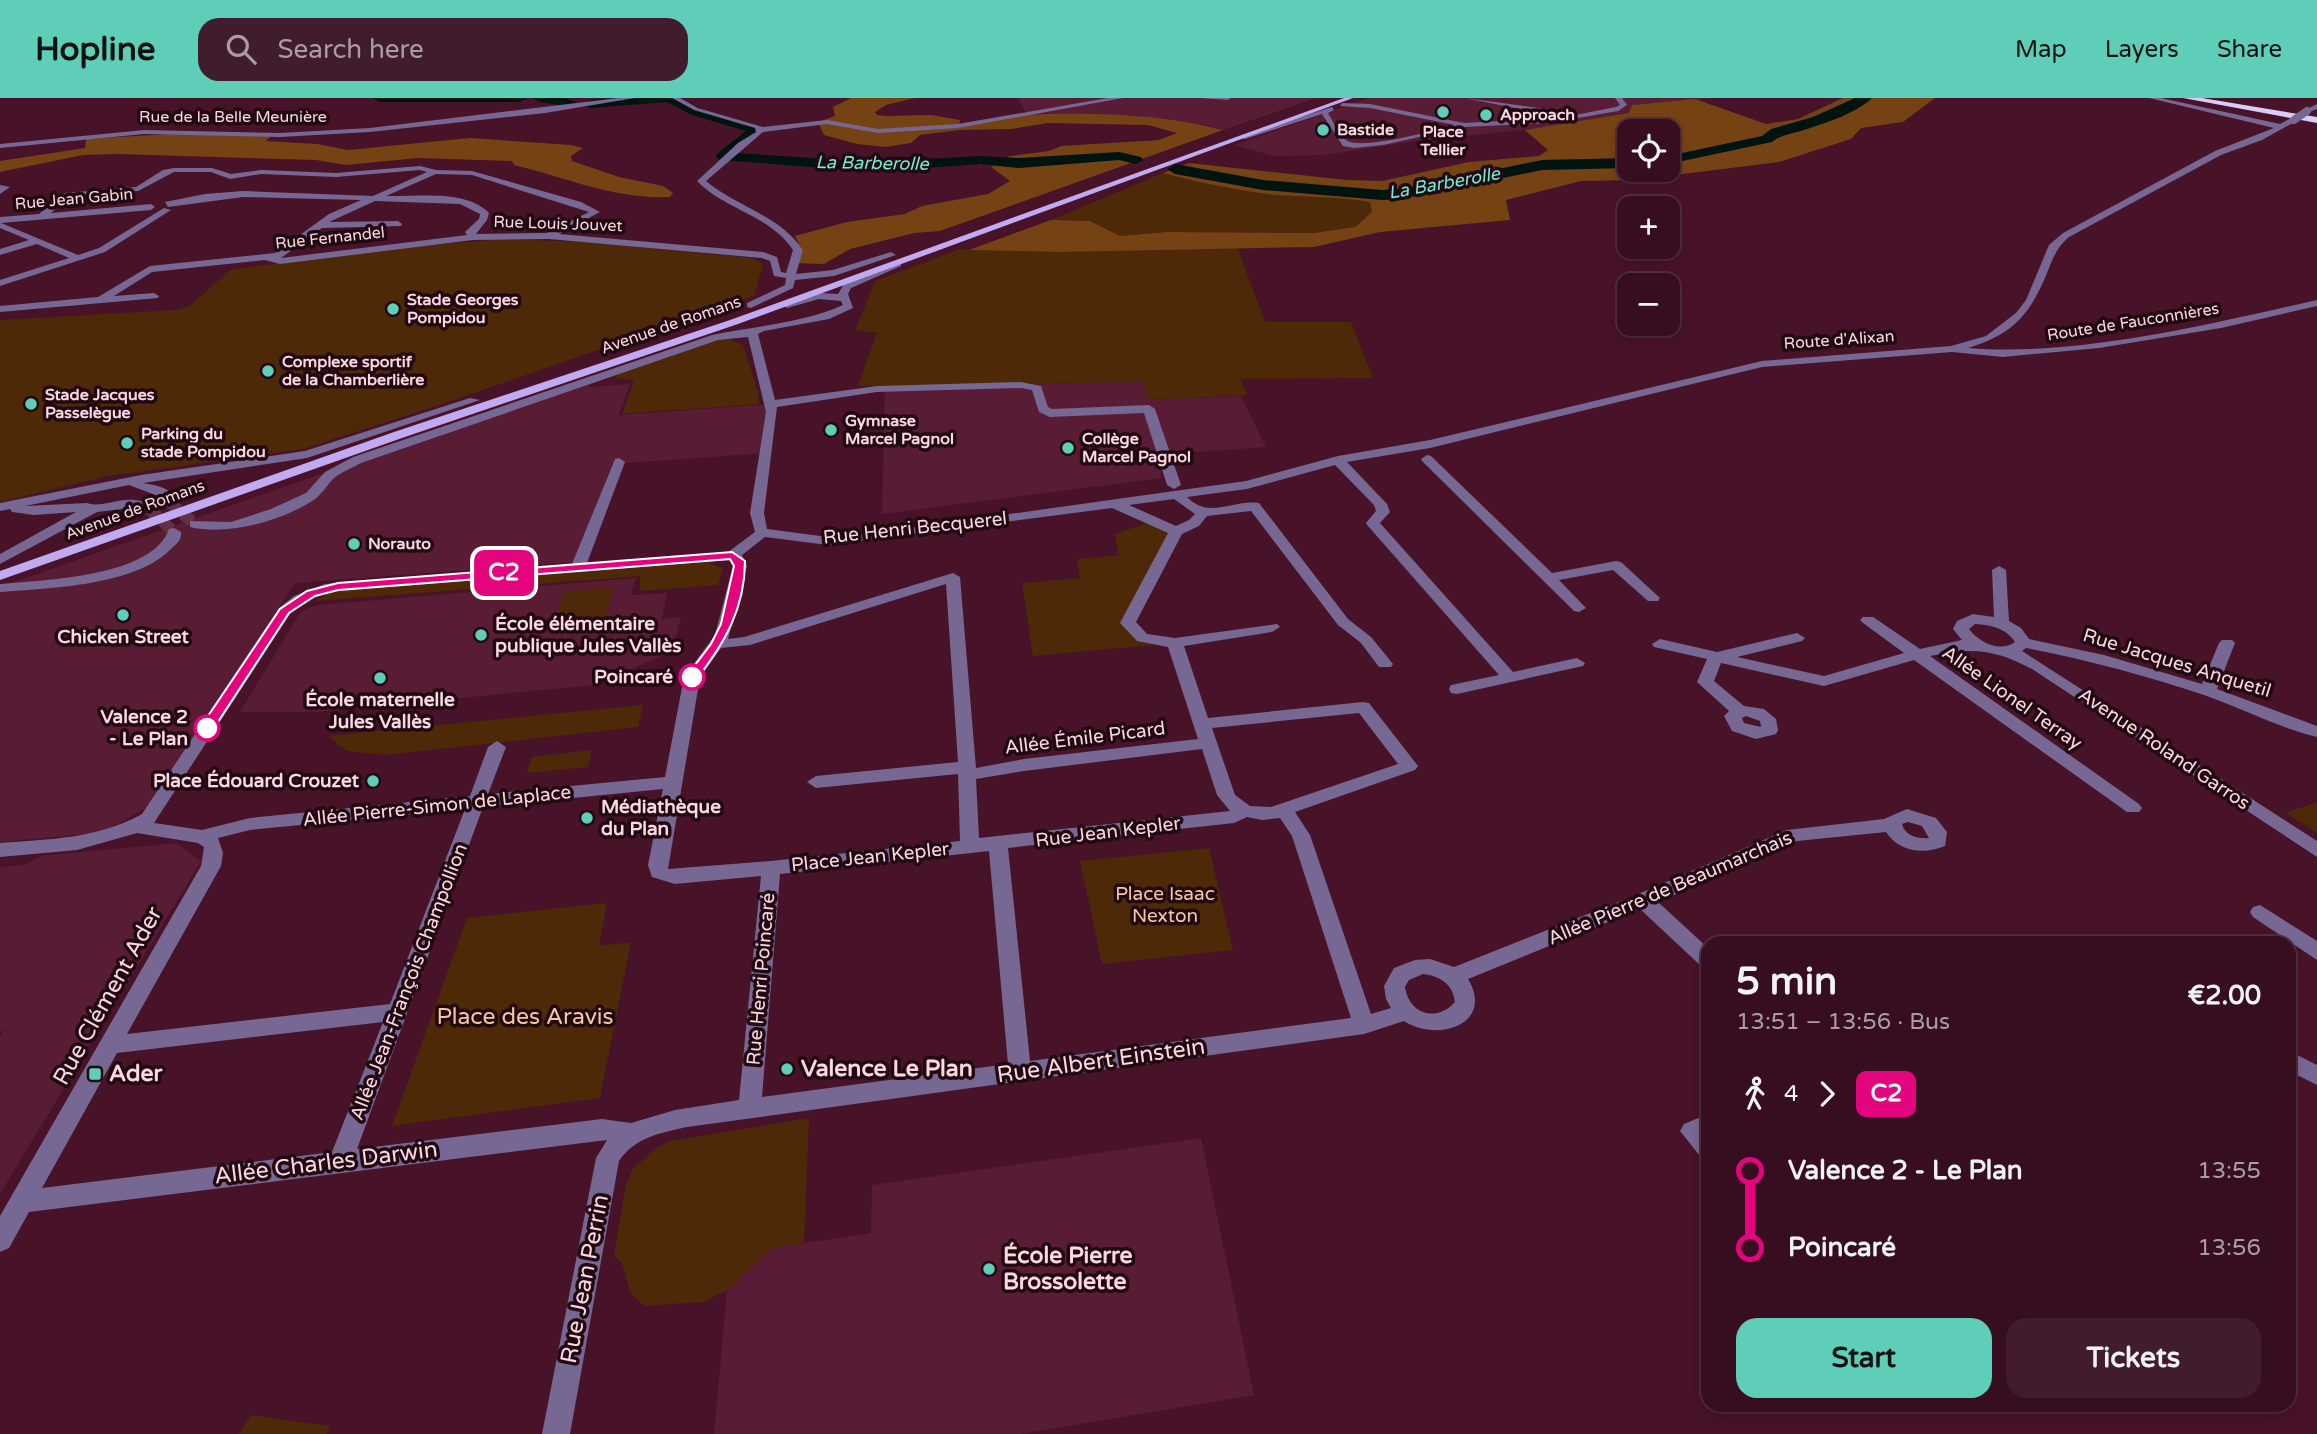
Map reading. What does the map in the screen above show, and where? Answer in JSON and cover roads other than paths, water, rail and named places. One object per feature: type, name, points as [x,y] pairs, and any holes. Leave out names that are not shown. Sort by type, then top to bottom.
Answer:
[{"type":"highway","points":[[2186,98],[2317,118]]},
{"type":"highway","points":[[2203,98],[2317,118]]},
{"type":"main road","name":"Avenue de Romans","points":[[0,576],[398,435],[734,322],[1350,98]]},
{"type":"main road","name":"Avenue de Romans","points":[[0,569],[1291,113],[1339,102]]},
{"type":"street","name":"Rue de la Belle Meunière","points":[[0,146],[144,132],[280,135],[370,130],[536,112],[632,98]]},
{"type":"street","points":[[675,98],[696,109],[759,127],[758,132]]},
{"type":"street","points":[[751,305],[788,288],[798,250],[792,240],[701,181],[758,132],[827,122],[867,130],[891,131],[970,125],[1120,98]]},
{"type":"street","points":[[1203,98],[1227,98]]},
{"type":"street","points":[[1291,113],[1319,102],[1321,98]]},
{"type":"street","points":[[1215,145],[1324,112],[1339,102],[1362,98],[1370,106]]},
{"type":"street","points":[[1468,98],[1549,121],[1567,116]]},
{"type":"street","points":[[1324,112],[1340,138],[1346,144],[1353,145],[1547,112],[1582,117],[1618,109],[1624,105],[1618,98]]},
{"type":"street","points":[[2152,98],[2281,127]]},
{"type":"street","points":[[1099,102],[1113,107]]},
{"type":"street","points":[[1339,102],[1464,125]]},
{"type":"street","name":"Route d'Alixan","points":[[1287,475],[1338,460],[1430,444],[1588,408],[1762,364],[1952,349],[1990,338],[2020,315],[2031,300],[2054,245],[2066,235],[2218,153],[2281,127],[2317,106]]},
{"type":"street","points":[[205,197],[230,177],[261,172],[336,175],[420,168],[436,172]]},
{"type":"street","points":[[105,211],[166,172],[212,170],[230,177]]},
{"type":"street","points":[[265,257],[278,256],[332,216],[368,200],[436,172],[462,170],[578,204],[596,212],[549,236]]},
{"type":"street","points":[[42,216],[65,197],[138,189]]},
{"type":"street","name":"Rue Louis Jouvet","points":[[0,283],[113,244],[163,209],[190,200],[205,197],[298,195],[368,200],[461,201],[478,207],[485,213],[483,220],[470,232],[473,237],[549,236],[762,256],[774,258],[777,274],[791,275]]},
{"type":"street","name":"Rue Jean Gabin","points":[[0,222],[42,216],[163,209]]},
{"type":"street","points":[[0,222],[14,233],[78,258]]},
{"type":"street","points":[[323,225],[398,224]]},
{"type":"street","points":[[0,236],[14,233]]},
{"type":"street","name":"Rue Fernandel","points":[[150,269],[265,257],[279,261],[473,237]]},
{"type":"street","points":[[0,250],[36,241]]},
{"type":"street","name":"Rue Fernandel","points":[[83,312],[173,254]]},
{"type":"street","points":[[791,275],[805,278],[823,276],[891,255]]},
{"type":"street","points":[[195,524],[232,526],[276,512],[311,496],[330,475],[356,460],[716,337],[752,333],[761,328],[836,314],[849,306],[844,290],[847,286],[914,257]]},
{"type":"street","points":[[101,300],[154,296]]},
{"type":"street","points":[[734,322],[810,297],[845,298]]},
{"type":"street","name":"Rue Fernandel","points":[[0,309],[101,300]]},
{"type":"street","name":"Route de Fauconnières","points":[[1952,349],[1968,353],[2003,354],[2099,345],[2221,325],[2317,303]]},
{"type":"street","points":[[0,850],[99,840],[136,826],[148,818],[284,611],[299,599],[338,586],[732,556],[762,533],[757,513],[766,461],[771,404],[751,338],[752,333]]},
{"type":"street","points":[[771,404],[877,389],[1021,385],[1037,388],[1043,410],[1050,413],[1149,409],[1175,490],[1185,505],[1202,514],[1254,506],[1343,622],[1366,640],[1385,664]]},
{"type":"street","points":[[2,507],[110,485],[307,454],[474,400]]},
{"type":"street","points":[[1392,451],[1406,459],[1427,460],[1434,458],[1438,451],[1430,444]]},
{"type":"street","points":[[1338,460],[1380,504],[1383,512],[1373,523],[1509,677]]},
{"type":"street","points":[[1427,460],[1579,608]]},
{"type":"street","points":[[578,567],[620,462]]},
{"type":"street","points":[[110,485],[146,486],[168,498],[177,482],[206,470]]},
{"type":"street","name":"Rue Henri Becquerel","points":[[762,533],[828,541],[841,540],[1115,504],[1175,490],[1287,475]]},
{"type":"street","points":[[1115,504],[1176,531]]},
{"type":"street","points":[[2,507],[34,511],[134,505],[149,509]]},
{"type":"street","points":[[0,560],[77,515],[108,506]]},
{"type":"street","points":[[25,546],[46,519],[43,514],[34,511]]},
{"type":"street","points":[[1202,514],[1194,523],[1176,531],[1128,623],[1142,638],[1175,643],[1272,628]]},
{"type":"street","points":[[0,588],[90,579],[107,574],[158,554],[175,537],[174,532]]},
{"type":"street","name":"Rue Henri Poincaré","points":[[732,556],[740,561],[740,566],[727,624],[717,644],[692,677],[660,850],[659,872],[675,877],[771,867],[750,1108]]},
{"type":"street","points":[[1549,578],[1616,565],[1653,598]]},
{"type":"street","points":[[1998,570],[2002,624]]},
{"type":"street","points":[[717,644],[745,642],[953,577],[968,771],[970,847]]},
{"type":"street","points":[[1977,644],[1963,634],[1962,624],[1982,619],[2002,624],[2018,633],[2016,647]]},
{"type":"street","name":"Allée Lionel Terray","points":[[1868,620],[2133,808]]},
{"type":"street","points":[[1739,711],[1705,682],[1716,657],[1797,638]]},
{"type":"street","points":[[1175,643],[1229,801],[1244,811]]},
{"type":"street","points":[[2208,690],[2227,643]]},
{"type":"street","name":"Rue Jacques Anquetil","points":[[1660,644],[1824,681],[1959,645],[1977,644],[1993,650],[2016,647],[2131,667],[2208,690],[2317,732]]},
{"type":"street","name":"Avenue Roland Garros","points":[[2016,647],[2038,666],[2317,850]]},
{"type":"street","points":[[1457,688],[1577,663]]},
{"type":"street","points":[[1202,724],[1363,708],[1409,766],[1294,804],[1286,812],[1301,835],[1364,1025]]},
{"type":"street","name":"Allée Émile Picard","points":[[816,782],[968,771],[1208,743]]},
{"type":"street","name":"Allée Jean-François Champollion","points":[[341,1161],[497,747]]},
{"type":"street","name":"Allée Pierre-Simon de Laplace","points":[[203,837],[250,824],[673,782]]},
{"type":"street","name":"Rue Jean Kepler","points":[[970,847],[1234,817],[1244,811],[1266,814],[1286,812]]},
{"type":"street","name":"Allée Pierre de Beaumarchais","points":[[1454,976],[1643,900],[1794,835],[1892,825]]},
{"type":"street","points":[[136,826],[203,837]]},
{"type":"street","name":"Rue Clément Ader","points":[[0,1240],[211,866],[213,844],[203,837]]},
{"type":"street","points":[[998,844],[1020,1072]]},
{"type":"street","name":"Place Jean Kepler","points":[[771,867],[970,847]]},
{"type":"street","points":[[1643,900],[1701,954]]},
{"type":"street","points":[[2260,912],[2294,936]]},
{"type":"street","points":[[2296,937],[2317,952]]},
{"type":"street","points":[[1422,966],[1444,970],[1454,976],[1466,994],[1466,1004],[1461,1013],[1442,1023],[1429,1023],[1405,1012],[1394,996],[1393,987],[1402,972],[1422,966]]},
{"type":"street","points":[[112,1045],[398,1011]]},
{"type":"street","name":"Rue Albert Einstein","points":[[631,1133],[650,1125],[750,1108],[1364,1025],[1405,1012]]},
{"type":"street","points":[[2296,1064],[2317,1076]]},
{"type":"street","points":[[1701,1127],[1692,1131],[1701,1141]]},
{"type":"street","name":"Allée Charles Darwin","points":[[22,1202],[602,1129],[631,1133]]},
{"type":"street","name":"Rue Jean Perrin","points":[[556,1434],[608,1158],[616,1144],[631,1133]]},
{"type":"waterway","name":"La Barberolle","points":[[380,98],[520,98]]},
{"type":"waterway","name":"La Barberolle","points":[[540,98],[571,103]]},
{"type":"waterway","name":"La Barberolle","points":[[590,104],[669,98],[697,112],[757,130],[723,156]]},
{"type":"waterway","name":"La Barberolle","points":[[1680,157],[1767,139],[1776,132],[1818,120],[1865,98]]},
{"type":"waterway","name":"La Barberolle","points":[[733,157],[873,167],[980,160],[1019,163],[1119,156],[1136,160]]},
{"type":"waterway","name":"La Barberolle","points":[[1175,169],[1263,185],[1382,195],[1400,194],[1542,165],[1617,163]]},
{"type":"tunnel","points":[[169,502],[195,524]]},
{"type":"tunnel","points":[[149,509],[174,532]]},
{"type":"place","name":"Place Tellier","points":[[1443,112]]},
{"type":"place","name":"Approach","points":[[1486,115]]},
{"type":"place","name":"Bastide","points":[[1323,130]]},
{"type":"place","name":"Stade Georges Pompidou","points":[[393,309]]},
{"type":"place","name":"Complexe sportif de la Chamberlière","points":[[268,371]]},
{"type":"place","name":"Stade Jacques Passelègue","points":[[31,404]]},
{"type":"place","name":"Gymnase Marcel Pagnol","points":[[831,430]]},
{"type":"place","name":"Parking du stade Pompidou","points":[[127,443]]},
{"type":"place","name":"Collège Marcel Pagnol","points":[[1068,448]]},
{"type":"place","name":"Norauto","points":[[354,544]]},
{"type":"place","name":"Chicken Street","points":[[123,615]]},
{"type":"place","name":"École élémentaire publique Jules Vallès","points":[[481,635]]},
{"type":"place","name":"Poincaré","points":[[692,677]]},
{"type":"place","name":"École maternelle Jules Vallès","points":[[380,678]]},
{"type":"place","name":"Valence 2 - Le Plan","points":[[207,728]]},
{"type":"place","name":"Place Édouard Crouzet","points":[[373,781]]},
{"type":"place","name":"Médiathèque du Plan","points":[[587,818]]},
{"type":"place","name":"Valence Le Plan","points":[[787,1069]]},
{"type":"place","name":"Ader","points":[[95,1074]]},
{"type":"place","name":"École Pierre Brossolette","points":[[989,1269]]},
{"type":"park label","name":"Place Isaac Nexton","points":[[1165,905]]},
{"type":"park label","name":"Place des Aravis","points":[[525,1017]]}]
